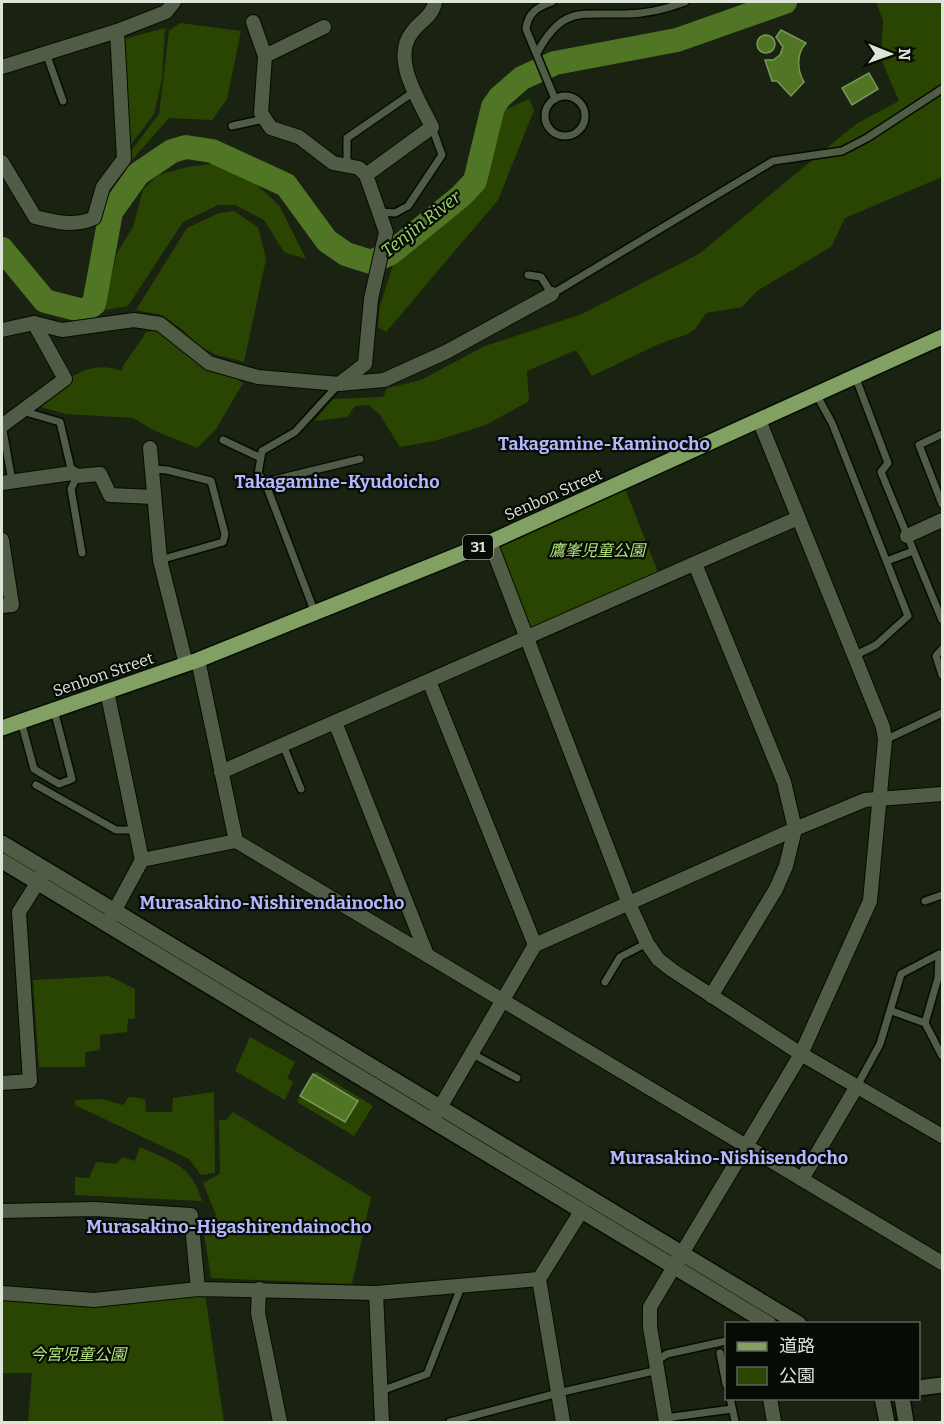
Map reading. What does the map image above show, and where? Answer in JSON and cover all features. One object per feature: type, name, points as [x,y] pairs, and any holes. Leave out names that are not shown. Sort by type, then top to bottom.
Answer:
[{"type":"main road","name":"Senbon Street","points":[[2,728],[192,662],[490,542],[942,337]]},
{"type":"street","points":[[2,67],[117,31],[166,12],[174,2]]},
{"type":"street","points":[[366,175],[432,127],[404,64],[406,44],[418,25],[433,12],[435,2]]},
{"type":"street","points":[[253,22],[265,56],[261,113],[264,119],[272,128],[299,137],[333,163],[359,168],[366,175],[386,232],[371,299],[365,364],[339,384]]},
{"type":"street","points":[[265,56],[324,27]]},
{"type":"street","points":[[2,162],[35,217],[55,222],[83,223],[94,218],[103,187],[124,159],[117,31]]},
{"type":"street","points":[[2,330],[34,323],[62,330],[134,320],[160,324],[209,363],[258,377],[339,384],[384,380],[446,352],[552,294]]},
{"type":"street","points":[[2,425],[65,379],[34,323]]},
{"type":"street","points":[[666,1420],[648,1314],[801,1054],[870,901],[885,740],[883,727],[856,655],[759,420]]},
{"type":"street","points":[[150,448],[160,560],[192,662],[221,772],[236,841]]},
{"type":"street","points":[[7,482],[100,474],[110,495],[154,497]]},
{"type":"street","points":[[221,772],[798,518]]},
{"type":"street","points":[[907,536],[942,520]]},
{"type":"street","points":[[2,540],[12,605],[2,606]]},
{"type":"street","points":[[490,542],[628,904],[647,943],[665,964],[711,996],[801,1054],[942,1136]]},
{"type":"street","points":[[695,564],[784,782],[795,829],[786,867],[776,889],[711,996]]},
{"type":"street","points":[[429,681],[535,945]]},
{"type":"street","points":[[107,692],[142,860],[110,918]]},
{"type":"street","points":[[335,722],[427,955]]},
{"type":"street","points":[[436,1114],[535,945],[865,800],[878,801],[942,795]]},
{"type":"street","points":[[142,860],[236,841],[942,1263]]},
{"type":"street","points":[[2,843],[41,876],[110,918],[678,1260],[797,1322]]},
{"type":"street","points":[[2,861],[41,876]]},
{"type":"street","points":[[2,1083],[30,1081],[18,920],[19,912],[41,876]]},
{"type":"street","points":[[802,1179],[857,1086]]},
{"type":"street","points":[[563,1422],[539,1279],[585,1204]]},
{"type":"street","points":[[2,1210],[94,1209],[191,1215],[198,1289]]},
{"type":"street","points":[[678,1260],[767,1322]]},
{"type":"street","points":[[2,1293],[94,1300],[198,1289],[376,1293],[539,1279]]},
{"type":"street","points":[[259,1289],[258,1313],[280,1422]]},
{"type":"street","points":[[376,1293],[382,1422]]},
{"type":"street","points":[[920,1388],[942,1385]]},
{"type":"street","points":[[770,1400],[774,1422]]},
{"type":"street","points":[[885,1400],[887,1422]]},
{"type":"street","points":[[902,1400],[906,1422]]},
{"type":"lane","points":[[552,2],[538,6],[527,18],[526,29],[555,99]]},
{"type":"lane","points":[[537,53],[548,32],[567,18],[586,13],[628,14],[666,9],[685,2]]},
{"type":"lane","points":[[46,53],[63,100]]},
{"type":"lane","points":[[528,275],[541,277],[552,294],[773,161],[842,150],[867,138],[942,90]]},
{"type":"lane","points":[[347,166],[347,138],[415,91]]},
{"type":"lane","points":[[565,96],[575,98],[583,106],[586,116],[583,127],[576,134],[565,137],[555,134],[547,127],[545,116],[547,106],[555,99],[565,96]]},
{"type":"lane","points":[[232,126],[264,119]]},
{"type":"lane","points":[[380,212],[395,213],[408,206],[442,155],[432,127]]},
{"type":"lane","points":[[855,376],[888,463],[881,472],[942,620]]},
{"type":"lane","points":[[315,613],[265,482],[258,474],[259,457],[262,451],[295,432],[339,384]]},
{"type":"lane","points":[[816,394],[832,423],[908,616],[876,645],[856,655]]},
{"type":"lane","points":[[22,411],[60,422],[74,475],[72,489],[82,553]]},
{"type":"lane","points":[[2,425],[7,482]]},
{"type":"lane","points":[[942,434],[918,445],[942,504]]},
{"type":"lane","points":[[223,440],[259,457]]},
{"type":"lane","points":[[265,482],[360,459]]},
{"type":"lane","points":[[153,470],[167,470],[211,481],[225,534],[223,542],[160,560]]},
{"type":"lane","points":[[887,561],[913,550]]},
{"type":"lane","points":[[942,649],[936,656],[942,675]]},
{"type":"lane","points":[[21,721],[34,769],[59,784],[72,779],[54,710]]},
{"type":"lane","points":[[885,740],[942,713]]},
{"type":"lane","points":[[283,745],[302,789]]},
{"type":"lane","points":[[36,785],[116,830],[136,830]]},
{"type":"lane","points":[[925,900],[942,895]]},
{"type":"lane","points":[[604,982],[620,957],[647,943]]},
{"type":"lane","points":[[857,1086],[880,1044],[892,1011],[901,974],[939,954],[938,978],[925,1023]]},
{"type":"lane","points":[[892,1011],[925,1023],[942,1056]]},
{"type":"lane","points":[[471,1053],[517,1078]]},
{"type":"lane","points":[[381,1390],[427,1374],[461,1287]]},
{"type":"lane","points":[[450,1422],[657,1365],[667,1354],[725,1341]]},
{"type":"lane","points":[[720,1353],[725,1379]]},
{"type":"lane","points":[[730,1400],[735,1421]]},
{"type":"lane","points":[[666,1420],[732,1409]]},
{"type":"green space","points":[[876,2],[942,2],[942,177],[845,218],[831,247],[758,290],[742,307],[706,313],[696,328],[688,334],[659,344],[592,376],[576,350],[527,371],[529,401],[486,425],[434,441],[400,447],[380,415],[369,405],[355,406],[347,417],[314,421],[333,399],[383,397],[387,388],[421,380],[485,346],[582,314],[699,254],[856,124],[899,101],[881,59],[883,20]]},
{"type":"green space","points":[[180,23],[241,31],[227,99],[212,120],[169,118],[131,161],[131,151],[159,114],[169,31]]},
{"type":"green space","points":[[165,28],[162,79],[154,114],[129,147],[124,39]]},
{"type":"green space","points":[[529,99],[534,110],[498,200],[386,332],[378,327],[380,306],[393,265],[477,185],[498,113]]},
{"type":"green space","points":[[212,164],[244,173],[279,205],[306,259],[284,252],[264,220],[235,205],[218,205],[183,222],[128,306],[106,310],[107,294],[117,253],[133,227],[143,190],[158,175],[187,167]]},
{"type":"green space","points":[[234,211],[258,227],[266,259],[244,362],[217,355],[200,347],[183,330],[162,315],[136,310],[187,228],[219,213]]},
{"type":"green space","points":[[158,330],[243,383],[216,429],[197,448],[153,430],[133,418],[66,414],[34,405],[74,375],[86,370],[109,368],[121,371],[146,332]]},
{"type":"green space","name":"鷹峯児童公園","points":[[624,486],[659,575],[531,628],[526,623],[500,550],[503,540]]},
{"type":"green space","points":[[109,976],[135,989],[135,1018],[128,1019],[127,1032],[100,1035],[100,1050],[85,1052],[85,1067],[39,1067],[33,980]]},
{"type":"green space","points":[[250,1037],[295,1062],[287,1078],[293,1082],[285,1100],[235,1071]]},
{"type":"green space","points":[[316,1071],[373,1106],[354,1136],[297,1102]]},
{"type":"green space","points":[[214,1092],[215,1173],[201,1175],[189,1159],[75,1105],[75,1100],[102,1099],[123,1105],[129,1097],[145,1099],[146,1112],[172,1112],[173,1098]]},
{"type":"green space","points":[[233,1112],[371,1197],[352,1284],[211,1278],[203,1227],[216,1215],[203,1183],[220,1174],[219,1120],[226,1120]]},
{"type":"green space","points":[[140,1147],[171,1161],[186,1172],[192,1179],[202,1201],[75,1195],[75,1177],[89,1178],[96,1162],[117,1164],[122,1157],[135,1161]]},
{"type":"green space","name":"今宮児童公園","points":[[205,1294],[224,1422],[28,1422],[32,1373],[2,1373],[2,1298]]},
{"type":"shaded area","points":[[781,30],[806,43],[800,52],[799,62],[804,82],[791,96],[777,81],[772,81],[765,60],[773,60],[780,55],[783,47],[776,37]]},
{"type":"shaded area","points":[[766,35],[772,38],[775,44],[772,50],[766,53],[760,50],[757,44],[760,38]]},
{"type":"shaded area","points":[[869,73],[878,89],[852,105],[842,88]]},
{"type":"shaded area","points":[[313,1074],[358,1101],[345,1122],[300,1096]]},
{"type":"waterway","name":"Tenjin River","points":[[2,249],[45,301],[84,311],[94,304],[111,212],[138,174],[172,151],[186,147],[212,151],[286,185],[327,241],[346,254],[371,262],[391,253],[461,196],[475,181],[493,107],[500,97],[522,78],[555,63],[677,40],[785,2]]},
{"type":"district","name":"Takagamine-Kaminocho","points":[[604,444]]},
{"type":"district","name":"Takagamine-Kyudoicho","points":[[337,482]]},
{"type":"district","name":"Murasakino-Nishirendainocho","points":[[272,903]]},
{"type":"district","name":"Murasakino-Nishisendocho","points":[[729,1158]]},
{"type":"district","name":"Murasakino-Higashirendainocho","points":[[229,1227]]}]
